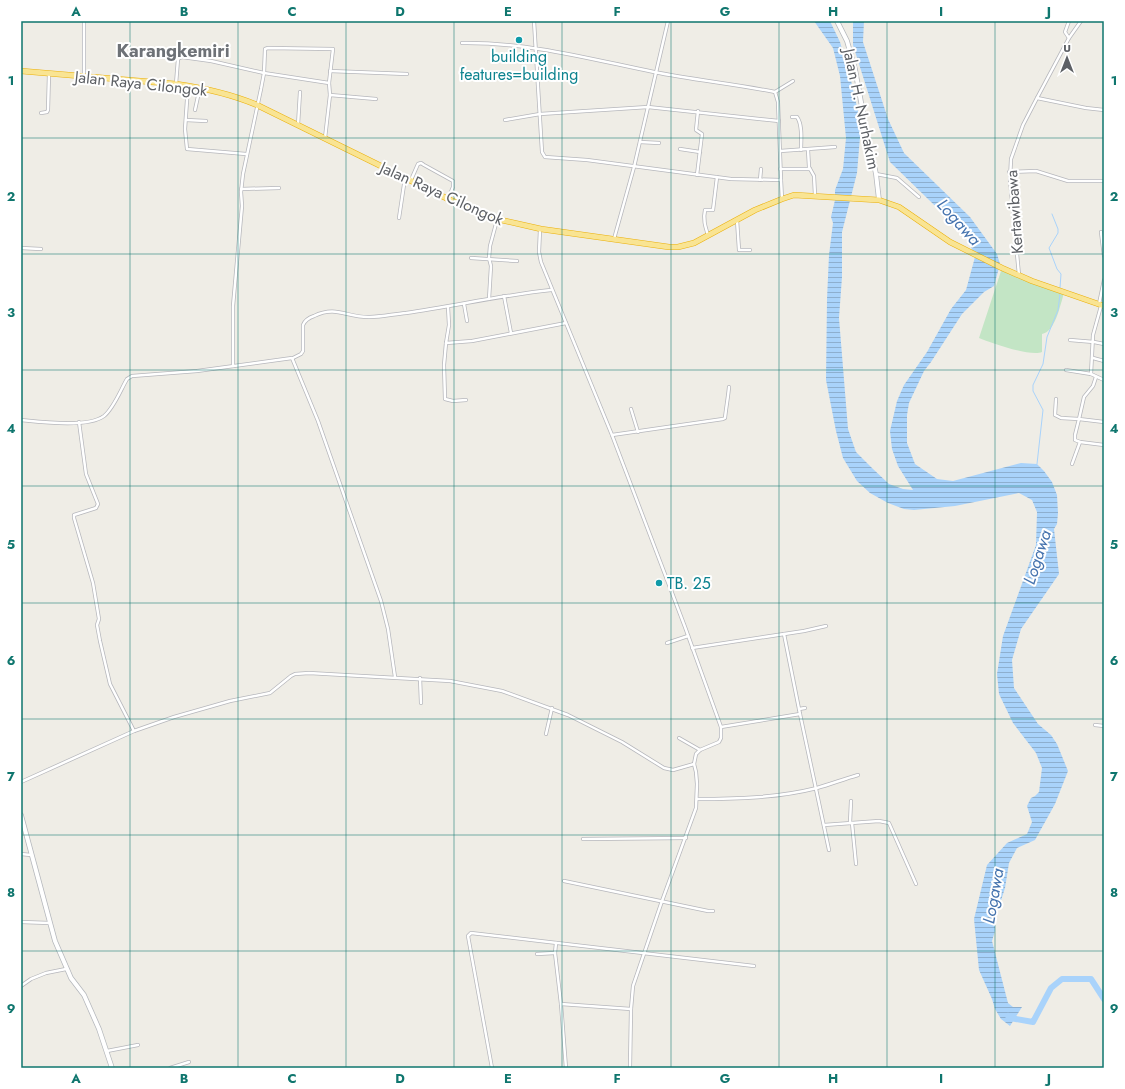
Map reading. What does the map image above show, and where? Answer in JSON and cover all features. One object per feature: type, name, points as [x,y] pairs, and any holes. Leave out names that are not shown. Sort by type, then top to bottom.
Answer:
[{"type":"highway","name":"Jalan Raya Cilongok","points":[[21,71],[176,84],[235,96],[258,105],[448,199],[497,219],[541,229],[678,247],[694,243],[764,206],[794,195],[815,195],[879,200],[899,207],[950,242],[1011,272],[1101,305]]},
{"type":"street","points":[[84,21],[84,76]]},
{"type":"street","points":[[534,21],[542,152],[545,157],[587,160],[717,177],[781,180]]},
{"type":"street","points":[[614,239],[634,167],[668,21]]},
{"type":"street","name":"Jalan H. Nurhakim","points":[[837,21],[847,41],[855,68],[876,174],[879,200]]},
{"type":"street","points":[[1069,21],[1065,32],[1069,38]]},
{"type":"street","name":"Kertawibawa","points":[[1019,275],[1010,172],[1011,159],[1023,125],[1069,38],[1081,21]]},
{"type":"street","points":[[462,44],[496,44],[555,51],[657,73],[775,92],[793,81]]},
{"type":"street","points":[[233,366],[233,306],[242,206],[241,189],[246,154],[264,73],[265,49],[333,49],[325,139]]},
{"type":"street","points":[[176,84],[177,62],[178,59],[182,57],[211,61],[264,73],[329,83]]},
{"type":"street","points":[[330,71],[407,74]]},
{"type":"street","points":[[41,113],[47,112],[48,110],[49,73]]},
{"type":"street","points":[[188,86],[185,134],[187,149],[246,154]]},
{"type":"street","points":[[195,110],[200,88]]},
{"type":"street","points":[[298,125],[300,92]]},
{"type":"street","points":[[775,92],[777,96],[779,121],[782,199]]},
{"type":"street","points":[[330,95],[376,99]]},
{"type":"street","points":[[1037,98],[1086,108],[1104,110]]},
{"type":"street","points":[[505,120],[540,114],[648,107],[698,111],[779,121]]},
{"type":"street","points":[[697,175],[702,134],[696,130],[698,111]]},
{"type":"street","points":[[792,117],[797,117],[799,120],[801,150]]},
{"type":"street","points":[[186,120],[206,121]]},
{"type":"street","points":[[640,142],[660,143]]},
{"type":"street","points":[[780,151],[835,147]]},
{"type":"street","points":[[680,149],[700,152]]},
{"type":"street","points":[[808,150],[809,164],[814,176],[815,195]]},
{"type":"street","points":[[411,181],[418,164],[420,163],[453,181],[453,187],[448,199]]},
{"type":"street","points":[[760,180],[761,169]]},
{"type":"street","points":[[780,169],[811,169]]},
{"type":"street","points":[[1010,172],[1037,172],[1068,181],[1104,181]]},
{"type":"street","points":[[876,174],[897,178],[919,197]]},
{"type":"street","points":[[708,236],[704,221],[704,214],[705,210],[713,210],[717,177]]},
{"type":"street","points":[[399,218],[405,178]]},
{"type":"street","points":[[241,189],[279,188]]},
{"type":"street","points":[[489,299],[491,239],[497,219]]},
{"type":"street","points":[[737,219],[739,250],[750,250]]},
{"type":"street","points":[[541,229],[539,239],[539,258],[612,435],[721,727],[720,742],[700,750],[696,754],[694,764],[696,772],[696,808],[633,986],[630,1068]]},
{"type":"street","points":[[1101,232],[1104,256]]},
{"type":"street","points":[[21,248],[41,249]]},
{"type":"street","points":[[471,258],[517,261]]},
{"type":"street","points":[[1092,374],[1093,335],[1101,305],[1104,280]]},
{"type":"street","points":[[21,420],[58,423],[94,420],[103,417],[108,412],[127,378],[132,376],[197,371],[292,358],[301,354],[303,351],[304,321],[325,311],[334,311],[350,315],[369,317],[448,307],[504,296],[551,290]]},
{"type":"street","points":[[504,296],[511,334]]},
{"type":"street","points":[[464,304],[468,321]]},
{"type":"street","points":[[448,307],[449,325],[444,370],[445,399],[453,401],[466,400]]},
{"type":"street","points":[[446,343],[472,341],[566,323]]},
{"type":"street","points":[[1070,340],[1104,344]]},
{"type":"street","points":[[292,358],[318,420],[380,601],[388,629],[395,677]]},
{"type":"street","points":[[1093,358],[1104,361]]},
{"type":"street","points":[[1066,370],[1092,374],[1104,380]]},
{"type":"street","points":[[1096,377],[1093,386],[1084,397],[1075,435],[1076,440],[1080,442],[1104,445]]},
{"type":"street","points":[[612,435],[723,419],[728,399],[729,387]]},
{"type":"street","points":[[1056,400],[1056,415],[1061,418],[1104,422]]},
{"type":"street","points":[[632,409],[638,432]]},
{"type":"street","points":[[79,422],[86,474],[98,504],[96,508],[74,515],[74,518],[93,583],[99,619],[97,625],[109,680],[134,731]]},
{"type":"street","points":[[1072,464],[1080,442]]},
{"type":"street","points":[[692,648],[826,626]]},
{"type":"street","points":[[784,634],[829,850]]},
{"type":"street","points":[[667,642],[688,636]]},
{"type":"street","points":[[21,782],[134,731],[205,707],[270,693],[283,681],[295,674],[322,673],[456,681],[514,694],[568,715],[622,742],[664,768],[673,770],[694,764]]},
{"type":"street","points":[[420,678],[422,702]]},
{"type":"street","points":[[546,734],[552,708]]},
{"type":"street","points":[[799,709],[805,708]]},
{"type":"street","points":[[721,727],[800,714]]},
{"type":"street","points":[[1095,725],[1104,726]]},
{"type":"street","points":[[679,738],[700,750]]},
{"type":"street","points":[[697,799],[740,800],[769,797],[816,788],[858,774]]},
{"type":"street","points":[[851,802],[851,823],[856,864]]},
{"type":"street","points":[[21,818],[55,941],[66,969],[84,994],[99,1029],[112,1068]]},
{"type":"street","points":[[824,825],[879,820],[889,823],[916,884]]},
{"type":"street","points":[[583,839],[686,838]]},
{"type":"street","points":[[21,854],[31,855]]},
{"type":"street","points":[[564,881],[713,912]]},
{"type":"street","points":[[21,922],[50,923]]},
{"type":"street","points":[[492,1068],[468,935],[471,933],[754,966]]},
{"type":"street","points":[[556,943],[555,952],[566,1068]]},
{"type":"street","points":[[537,954],[555,952]]},
{"type":"street","points":[[21,986],[31,979],[46,973],[66,969]]},
{"type":"street","points":[[561,1004],[631,1009]]},
{"type":"street","points":[[106,1051],[138,1045]]},
{"type":"street","points":[[170,1068],[189,1062]]},
{"type":"green space","points":[[1002,268],[1064,293],[1054,324],[1047,332],[1042,334],[1042,352],[1029,353],[1020,351],[979,338]]},
{"type":"water","points":[[814,21],[830,21],[840,42],[850,76],[861,125],[857,173],[842,232],[842,277],[839,318],[848,429],[856,452],[889,484],[903,489],[913,490],[898,466],[892,449],[890,431],[897,401],[904,385],[927,352],[951,309],[966,290],[975,257],[967,237],[890,162],[853,45],[853,21],[864,21],[863,42],[888,119],[904,153],[970,217],[997,254],[1000,264],[994,286],[984,292],[962,314],[924,371],[909,403],[907,415],[907,443],[915,464],[937,479],[953,481],[1021,463],[1037,464],[1052,482],[1057,495],[1058,513],[1057,524],[1054,529],[1059,574],[1021,629],[1012,660],[1014,688],[1038,724],[1051,735],[1057,744],[1068,771],[1055,804],[1035,840],[1017,848],[1009,863],[1005,888],[995,919],[995,931],[992,941],[1008,1003],[1013,1007],[1022,1007],[1010,1026],[1001,1019],[995,1009],[979,970],[974,919],[987,865],[1007,843],[1027,834],[1032,822],[1027,806],[1031,798],[1039,792],[1042,768],[1036,753],[1013,723],[999,694],[997,674],[1003,636],[1036,545],[1037,512],[1032,500],[1019,493],[955,506],[914,510],[904,509],[888,503],[870,493],[857,481],[843,458],[826,380],[827,299],[829,255],[833,223],[831,217],[835,200],[835,190],[843,169],[846,138],[840,76],[833,48]]},
{"type":"waterway","points":[[1052,214],[1058,229],[1058,233],[1049,248],[1057,269],[1061,274],[1060,288]]},
{"type":"waterway","points":[[1037,464],[1043,410],[1033,391],[1033,385],[1043,364],[1047,337],[1058,310],[1060,294]]},
{"type":"waterway","name":"Logawa","points":[[1008,1016],[1010,1018],[1033,1022],[1051,988],[1062,979],[1091,979],[1104,999]]},
{"type":"place","name":"building features=building","points":[[519,40]]},
{"type":"place","name":"TB. 25","points":[[659,583]]},
{"type":"district","name":"Karangkemiri","points":[[173,51]]}]
